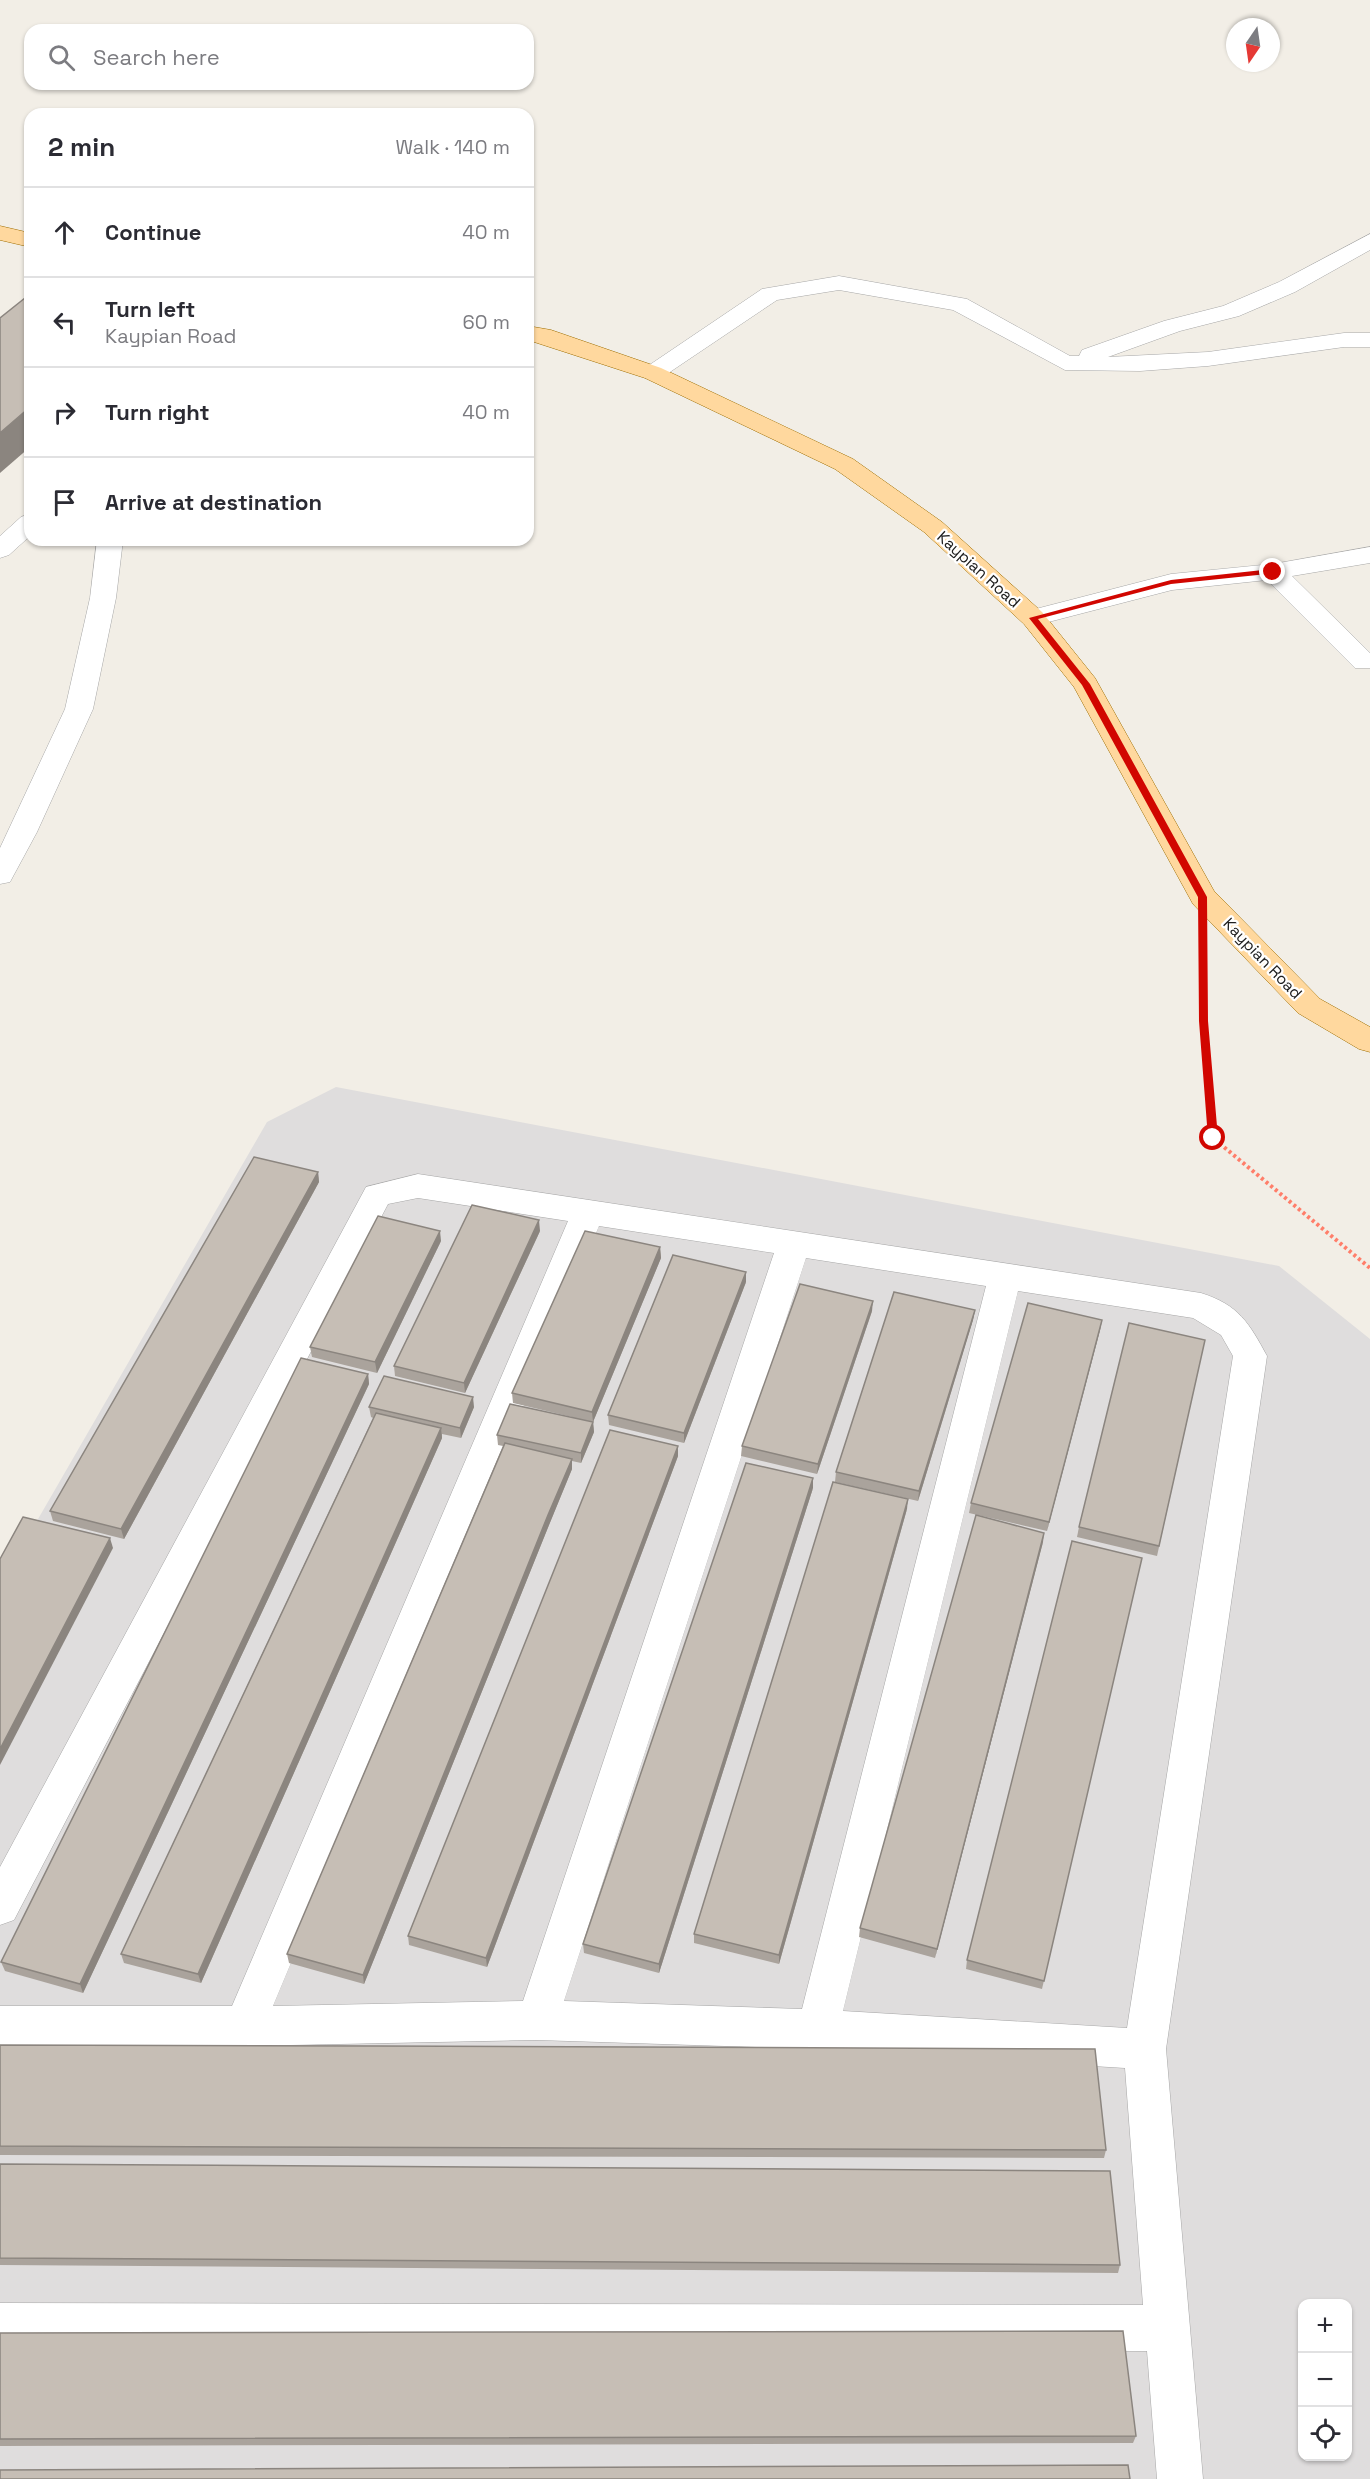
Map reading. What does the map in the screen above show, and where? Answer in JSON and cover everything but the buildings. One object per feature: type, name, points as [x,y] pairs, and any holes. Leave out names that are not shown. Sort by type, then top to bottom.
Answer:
[{"type":"main road","points":[[0,233],[24,239]]},
{"type":"main road","name":"Kaypian Road","points":[[534,334],[653,374],[844,464],[933,527],[1033,618],[1086,684],[1203,897],[1309,1006],[1370,1041]]},
{"type":"street","points":[[1065,363],[1172,326],[1231,311],[1287,287],[1370,240]]},
{"type":"street","points":[[653,374],[770,294],[839,283],[959,304],[1065,363],[1140,364],[1208,359],[1344,340],[1370,340]]},
{"type":"street","points":[[0,550],[24,528]]},
{"type":"street","points":[[0,875],[23,832],[79,709],[103,598],[109,546]]},
{"type":"street","points":[[1033,618],[1171,582],[1273,572],[1370,555]]},
{"type":"street","points":[[1273,572],[1364,662]]},
{"type":"street","points":[[0,1907],[377,1195],[418,1185],[1201,1306],[1233,1326],[1250,1356],[1145,2049],[1180,2479]]},
{"type":"street","points":[[244,2026],[588,1212]]},
{"type":"street","points":[[537,2020],[794,1243]]},
{"type":"street","points":[[818,2029],[1005,1276]]},
{"type":"street","points":[[0,2026],[244,2026],[537,2020],[818,2029],[1145,2049]]},
{"type":"street","points":[[0,2326],[1168,2328]]},
{"type":"path","points":[[1203,897],[1203,1021],[1213,1138],[1370,1268]]},
{"type":"shaded area","points":[[336,1087],[1279,1266],[1370,1339],[1370,2479],[0,2479],[0,1585],[267,1122]]},
{"type":"route","points":[[1213,1138],[1203,1021],[1203,897],[1086,684],[1033,618],[1171,582],[1273,572]]}]
